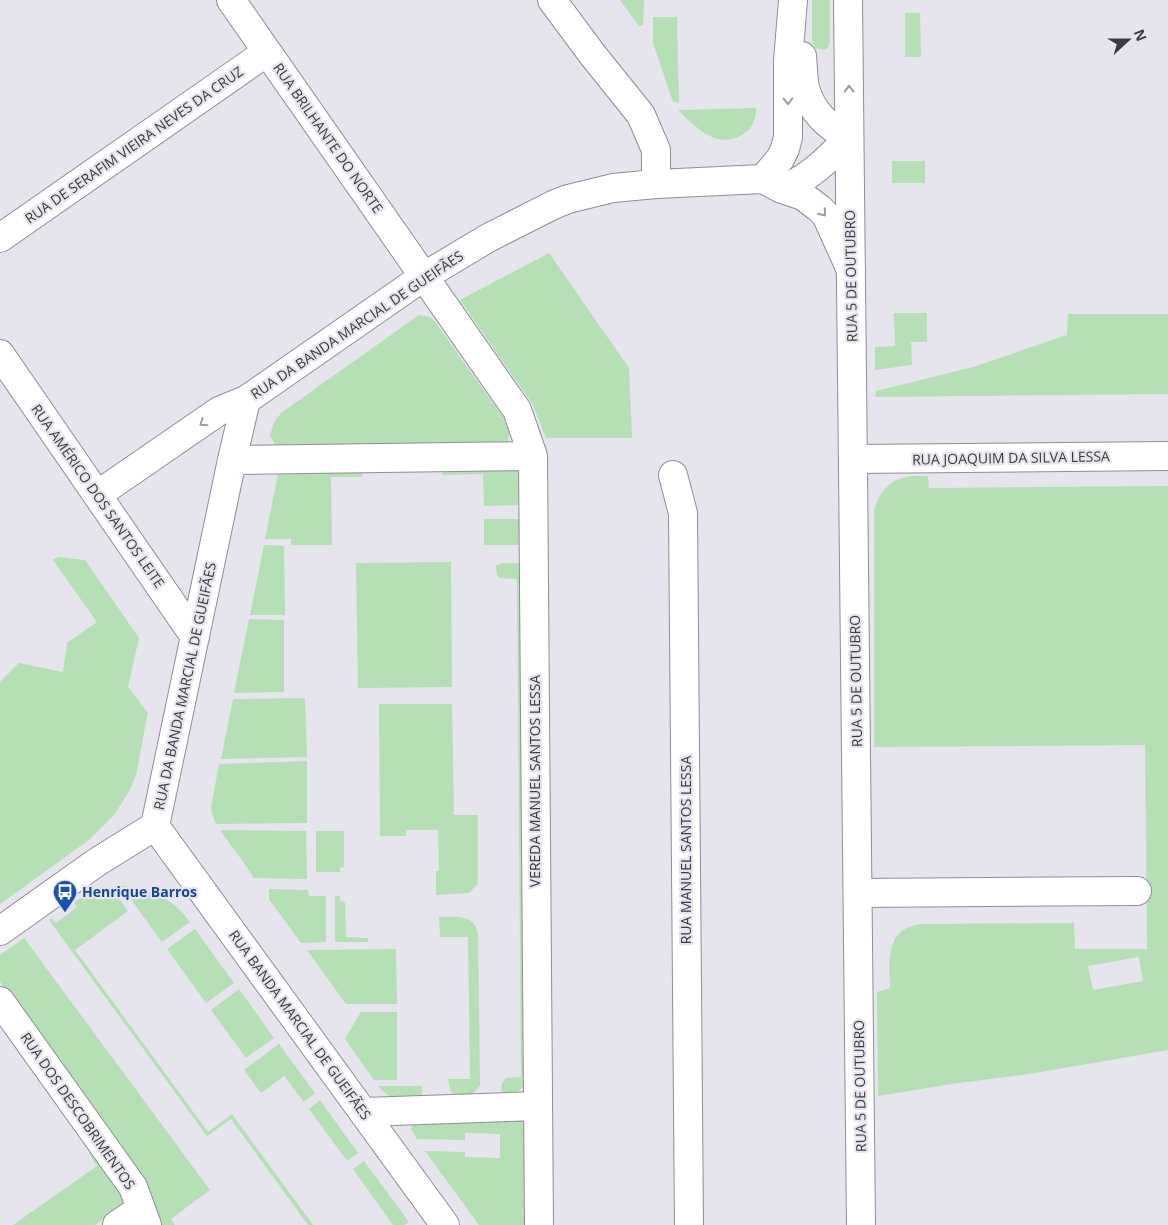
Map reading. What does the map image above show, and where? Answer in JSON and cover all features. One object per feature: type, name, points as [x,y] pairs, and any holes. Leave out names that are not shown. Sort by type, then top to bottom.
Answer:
[{"type":"street","name":"RUA BRILHANTE DO NORTE","points":[[231,0],[424,277]]},
{"type":"street","points":[[552,0],[641,115],[656,150],[656,184]]},
{"type":"street","points":[[794,0],[805,88],[814,109],[831,127],[849,138]]},
{"type":"street","points":[[772,184],[788,137],[788,61],[794,0]]},
{"type":"street","name":"RUA 5 DE OUTUBRO","points":[[848,0],[861,1225]]},
{"type":"street","name":"RUA DE SERAFIM VIEIRA NEVES DA CRUZ","points":[[0,238],[267,52]]},
{"type":"street","name":"RUA DA BANDA MARCIAL DE GUEIFÃES","points":[[97,495],[219,411],[246,400],[424,277],[488,238],[553,205],[586,194],[613,188],[656,184],[796,184],[808,176],[849,138]]},
{"type":"street","name":"RUA DA BANDA MARCIAL DE GUEIFÃES","points":[[772,184],[803,196],[820,208],[826,215],[851,270]]},
{"type":"street","name":"VEREDA MANUEL SANTOS LESSA","points":[[424,277],[517,410],[533,456],[539,1225]]},
{"type":"street","name":"RUA AMÉRICO DOS SANTOS LEITE","points":[[0,354],[195,637]]},
{"type":"street","name":"RUA DA BANDA MARCIAL DE GUEIFÃES","points":[[155,826],[246,400]]},
{"type":"street","points":[[232,460],[533,456]]},
{"type":"street","name":"RUA JOAQUIM DA SILVA LESSA","points":[[853,460],[1168,456]]},
{"type":"street","name":"RUA MANUEL SANTOS LESSA","points":[[673,475],[683,513],[689,1225]]},
{"type":"street","points":[[0,931],[97,862],[155,826]]},
{"type":"street","name":"RUA BANDA MARCIAL DE GUEIFÃES","points":[[155,826],[445,1225]]},
{"type":"street","points":[[858,893],[1137,892]]},
{"type":"street","name":"RUA DOS DESCOBRIMENTOS","points":[[0,1001],[133,1187],[144,1217]]},
{"type":"street","points":[[364,1112],[538,1106]]},
{"type":"street","points":[[117,1225],[144,1217]]},
{"type":"green space","points":[[620,0],[644,0],[643,25],[639,26]]},
{"type":"green space","points":[[812,0],[830,0],[830,42],[828,48],[823,50],[815,48],[812,41]]},
{"type":"green space","points":[[905,13],[920,13],[921,57],[905,57]]},
{"type":"green space","points":[[653,17],[677,17],[679,103],[673,102],[653,43]]},
{"type":"green space","points":[[756,108],[754,120],[748,130],[733,139],[724,140],[715,138],[699,129],[678,110]]},
{"type":"green space","points":[[892,161],[925,161],[925,183],[892,183]]},
{"type":"green space","points":[[549,253],[629,368],[632,438],[546,438],[533,405],[460,300]]},
{"type":"green space","points":[[894,313],[927,313],[927,342],[911,342],[912,365],[875,370],[875,347],[895,346]]},
{"type":"green space","points":[[1068,314],[1168,314],[1168,394],[875,397],[876,391],[973,367],[1067,335]]},
{"type":"green space","points":[[419,315],[433,319],[503,417],[509,432],[508,445],[276,447],[270,435],[274,422],[281,413]]},
{"type":"green space","points":[[522,467],[522,505],[484,506],[483,474],[442,475],[442,468]]},
{"type":"green space","points":[[279,469],[363,469],[362,477],[331,477],[332,545],[291,545],[291,539],[265,539]]},
{"type":"green space","points":[[928,476],[929,488],[1168,486],[1168,1050],[1029,1074],[878,1096],[877,992],[890,988],[889,966],[892,946],[902,931],[911,926],[924,924],[1074,923],[1075,949],[1147,949],[1145,745],[874,747],[874,510],[880,496],[888,486],[906,477]],"holes":[[[1139,957],[1143,981],[1093,990],[1088,966]]]},
{"type":"green space","points":[[484,519],[523,519],[522,545],[484,545]]},
{"type":"green space","points":[[264,545],[284,546],[285,615],[250,615]]},
{"type":"green space","points":[[58,557],[85,560],[139,638],[128,687],[148,713],[136,776],[114,815],[89,840],[0,904],[0,682],[19,663],[63,672],[67,643],[97,622],[53,560]]},
{"type":"green space","points":[[451,562],[452,687],[358,688],[356,563]]},
{"type":"green space","points":[[502,563],[523,563],[525,1083],[513,1095],[504,1094],[501,1089],[502,1083],[506,1078],[521,1077],[517,579],[500,578],[497,575],[496,566]]},
{"type":"green space","points":[[249,619],[284,620],[284,692],[234,693]]},
{"type":"green space","points":[[305,698],[307,757],[221,759],[233,699]]},
{"type":"green space","points":[[379,704],[452,704],[454,815],[478,815],[478,879],[477,885],[469,893],[436,895],[436,871],[439,871],[438,830],[406,830],[406,836],[380,836]]},
{"type":"green space","points":[[307,761],[307,823],[216,824],[211,807],[219,764]]},
{"type":"green space","points":[[220,830],[306,831],[307,879],[253,878]]},
{"type":"green space","points":[[316,831],[344,831],[344,867],[340,868],[340,872],[316,872]]},
{"type":"green space","points":[[121,886],[142,889],[160,895],[183,913],[190,922],[162,942]]},
{"type":"green space","points":[[111,887],[128,911],[75,950],[208,1132],[232,1114],[313,1225],[308,1225],[231,1119],[207,1136],[49,920],[52,918],[56,923],[77,907],[74,902],[92,893]]},
{"type":"green space","points":[[269,889],[308,890],[309,896],[326,896],[326,942],[301,943],[269,899]]},
{"type":"green space","points":[[335,896],[340,896],[340,901],[345,902],[346,937],[368,938],[368,942],[335,942]]},
{"type":"green space","points":[[439,917],[457,917],[468,920],[476,927],[478,933],[480,1085],[472,1095],[460,1097],[451,1092],[448,1079],[470,1079],[468,937],[440,937]]},
{"type":"green space","points":[[195,929],[234,983],[206,1003],[167,949]]},
{"type":"green space","points":[[24,938],[210,1190],[171,1219],[175,1225],[161,1225],[149,1188],[0,982],[0,955]]},
{"type":"green space","points":[[396,949],[397,1004],[346,1004],[307,950]]},
{"type":"green space","points":[[239,989],[274,1038],[246,1058],[211,1010]]},
{"type":"green space","points":[[361,1012],[397,1012],[397,1080],[374,1080],[345,1039]]},
{"type":"green space","points":[[279,1044],[315,1093],[304,1102],[284,1076],[261,1093],[244,1070]]},
{"type":"green space","points":[[378,1086],[422,1086],[422,1096],[418,1101],[391,1097]]},
{"type":"green space","points":[[320,1100],[358,1153],[347,1161],[309,1109]]},
{"type":"green space","points":[[525,1120],[529,1225],[479,1225],[425,1151],[465,1152],[465,1157],[500,1158],[500,1134],[465,1133],[465,1140],[417,1139],[411,1129],[413,1122]]},
{"type":"green space","points":[[92,1151],[122,1193],[124,1200],[121,1207],[95,1225],[13,1225],[97,1166],[89,1153]]},
{"type":"green space","points":[[364,1161],[409,1222],[404,1225],[393,1225],[353,1169]]},
{"type":"place","name":"Henrique Barros","points":[[65,913]]}]
